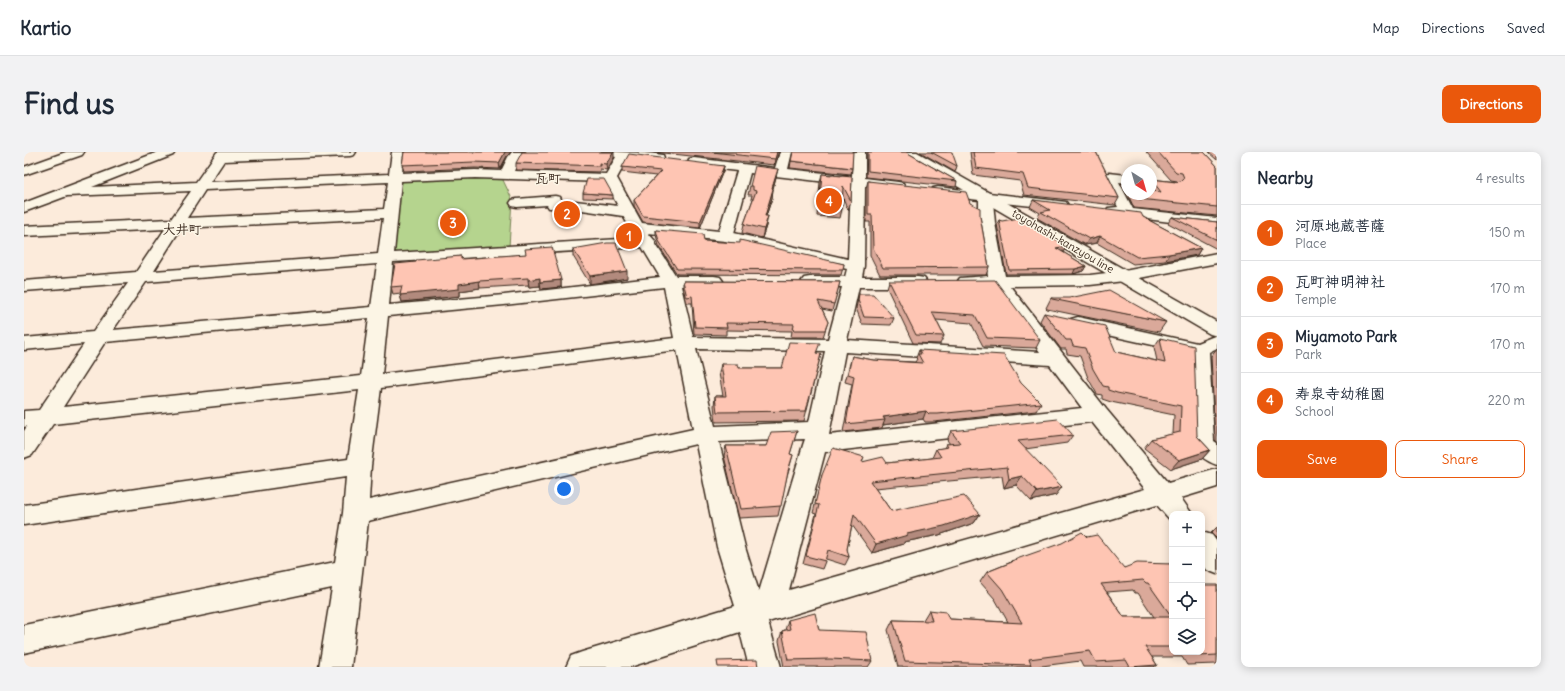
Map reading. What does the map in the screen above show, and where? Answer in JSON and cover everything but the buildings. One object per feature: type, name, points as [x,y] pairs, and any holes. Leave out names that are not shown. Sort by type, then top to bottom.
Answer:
[{"type":"street","points":[[24,171],[78,152]]},
{"type":"street","points":[[24,208],[169,152]]},
{"type":"street","points":[[24,448],[222,155],[350,152]]},
{"type":"street","points":[[335,667],[356,513],[360,466],[398,152]]},
{"type":"street","points":[[506,175],[514,157],[519,152]]},
{"type":"street","points":[[780,172],[786,152]]},
{"type":"street","points":[[766,667],[755,631],[817,438],[836,344],[855,274],[859,152]]},
{"type":"street","name":"toyohashi-kanzyou line","points":[[908,152],[1217,330]]},
{"type":"street","points":[[669,159],[619,153],[610,178],[637,227],[671,281],[731,547],[760,612]]},
{"type":"street","points":[[685,161],[910,187]]},
{"type":"street","points":[[725,236],[745,168]]},
{"type":"street","points":[[67,192],[394,177],[475,174],[506,175],[554,194],[575,205],[597,210],[637,227]]},
{"type":"street","points":[[1121,178],[1109,177],[1121,197]]},
{"type":"street","points":[[517,203],[610,178]]},
{"type":"street","points":[[925,189],[1073,206]]},
{"type":"street","points":[[986,196],[987,223],[998,282],[1098,414],[1171,504]]},
{"type":"street","points":[[1123,200],[1131,213],[1168,232]]},
{"type":"street","points":[[1096,209],[1217,223]]},
{"type":"street","points":[[24,231],[390,213]]},
{"type":"street","points":[[24,286],[385,258],[637,227],[725,236],[760,243],[855,274]]},
{"type":"street","points":[[1196,247],[1217,258]]},
{"type":"street","points":[[790,282],[855,274],[945,282],[1090,280],[1124,276],[1217,258]]},
{"type":"street","points":[[24,344],[378,312],[671,281],[727,282]]},
{"type":"street","points":[[1020,310],[1199,349],[1217,341]]},
{"type":"street","points":[[24,419],[371,382],[685,343],[836,344],[1057,359]]},
{"type":"street","points":[[1199,349],[1203,445],[1217,456]]},
{"type":"street","points":[[356,513],[705,434],[817,438],[1098,414]]},
{"type":"street","points":[[24,515],[360,466]]},
{"type":"street","points":[[582,667],[760,612],[1171,504],[1217,478]]},
{"type":"street","points":[[1205,547],[1217,562]]},
{"type":"street","points":[[24,639],[348,572]]},
{"type":"green space","points":[[468,177],[502,178],[512,199],[509,247],[394,253],[400,182],[406,180]]},
{"type":"place","name":"寿泉寺幼稚園","points":[[829,201]]},
{"type":"place","name":"瓦町神明神社","points":[[567,214]]},
{"type":"place","name":"Miyamoto Park","points":[[453,223]]},
{"type":"place","name":"河原地蔵菩薩","points":[[629,236]]},
{"type":"district","name":"瓦町","points":[[548,178]]},
{"type":"district","name":"大井町","points":[[182,229]]}]
